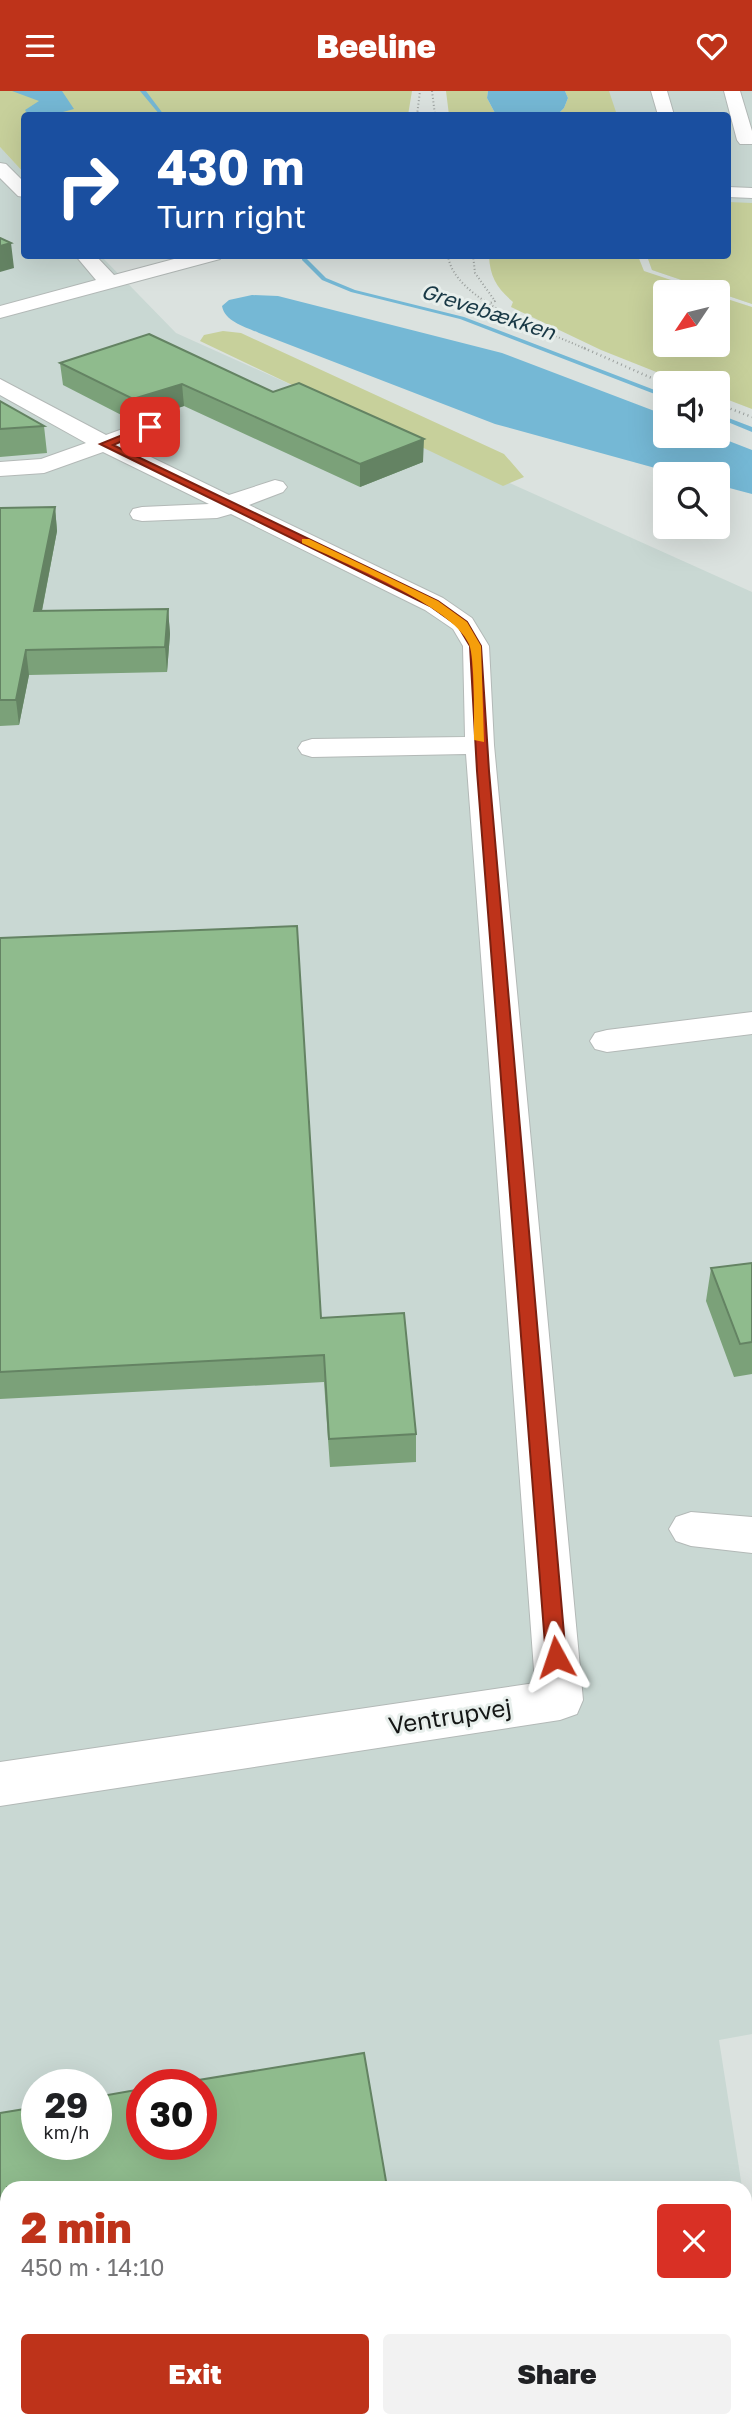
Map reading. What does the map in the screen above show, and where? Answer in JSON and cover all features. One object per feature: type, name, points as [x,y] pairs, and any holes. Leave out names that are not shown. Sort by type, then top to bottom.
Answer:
[{"type":"street","points":[[659,91],[665,112]]},
{"type":"street","points":[[732,91],[742,140]]},
{"type":"street","points":[[0,168],[21,189]]},
{"type":"street","points":[[0,194],[21,192]]},
{"type":"street","points":[[731,192],[752,193]]},
{"type":"street","points":[[88,259],[109,282]]},
{"type":"street","points":[[0,312],[198,259]]},
{"type":"street","name":"Ventrupvej","points":[[0,386],[105,444],[230,505],[313,561],[434,604],[463,624],[476,646],[481,745],[560,1700],[0,1784]]},
{"type":"street","points":[[0,469],[44,465],[150,427]]},
{"type":"street","points":[[142,514],[217,511],[275,487]]},
{"type":"street","points":[[312,748],[481,745]]},
{"type":"street","points":[[607,1041],[752,1023]]},
{"type":"street","points":[[691,1529],[752,1535]]},
{"type":"path","points":[[417,112],[420,91]]},
{"type":"path","points":[[432,91],[435,112]]},
{"type":"path","points":[[448,259],[455,277],[487,304],[653,379]]},
{"type":"path","points":[[473,259],[477,281],[494,296],[495,301],[487,304]]},
{"type":"path","points":[[730,409],[752,417]]},
{"type":"shaded area","points":[[585,91],[752,91],[752,304],[730,297],[730,280],[681,280],[652,270],[648,259],[731,259],[731,112],[593,112]]},
{"type":"shaded area","points":[[0,147],[21,170],[21,259],[104,259],[176,333],[752,592],[752,2034],[719,2040],[741,2181],[0,2181]]},
{"type":"green space","points":[[0,91],[412,91],[408,112],[21,112],[21,170],[0,147]]},
{"type":"green space","points":[[446,91],[488,91],[487,98],[494,112],[449,112]]},
{"type":"green space","points":[[565,91],[609,91],[616,112],[560,112],[568,98]]},
{"type":"green space","points":[[731,202],[752,203],[752,304],[730,297],[730,280],[681,280],[652,270],[648,259],[731,259]]},
{"type":"green space","points":[[489,259],[639,259],[644,271],[671,280],[653,280],[653,357],[730,357],[730,300],[752,307],[752,409],[730,401],[730,371],[654,371],[601,350],[511,307],[513,302],[493,276]]},
{"type":"green space","points":[[223,331],[241,333],[504,454],[524,477],[503,486],[200,341],[204,335]]},
{"type":"water","points":[[12,91],[62,91],[74,109],[63,112],[26,112],[25,110],[39,101]]},
{"type":"water","points":[[488,91],[565,91],[568,98],[560,112],[494,112],[487,98]]},
{"type":"water","points":[[252,295],[278,296],[502,353],[653,410],[653,448],[730,448],[730,441],[752,450],[752,494],[730,488],[730,462],[653,462],[653,467],[495,424],[242,326],[224,312],[222,306],[229,300]]},
{"type":"building","points":[[0,238],[11,243],[0,246]]},
{"type":"building","points":[[149,334],[273,392],[299,383],[424,439],[360,464],[182,384],[133,399],[60,363]]},
{"type":"building","points":[[0,401],[44,426],[0,429]]},
{"type":"building","points":[[55,507],[34,611],[168,609],[165,647],[26,650],[16,700],[0,700],[0,508]]},
{"type":"building","points":[[297,926],[321,1318],[404,1313],[416,1434],[329,1439],[324,1355],[0,1372],[0,938]]},
{"type":"building","points":[[752,1263],[752,1342],[740,1344],[711,1268]]},
{"type":"building","points":[[364,2053],[386,2181],[0,2181],[0,2113],[21,2110],[21,2160],[112,2160],[112,2094],[126,2092],[126,2160],[217,2160],[217,2077]]},
{"type":"waterway","name":"Grevebækken","points":[[143,91],[160,112]]},
{"type":"waterway","name":"Grevebækken","points":[[304,259],[324,279],[353,291],[462,318],[653,391]]},
{"type":"waterway","name":"Grevebækken","points":[[730,421],[752,430]]},
{"type":"slow traffic","points":[[305,541],[434,604],[463,624],[476,646],[480,740]]},
{"type":"route","points":[[150,427],[105,444],[434,604],[463,624],[476,646],[483,771],[556,1657]]}]
